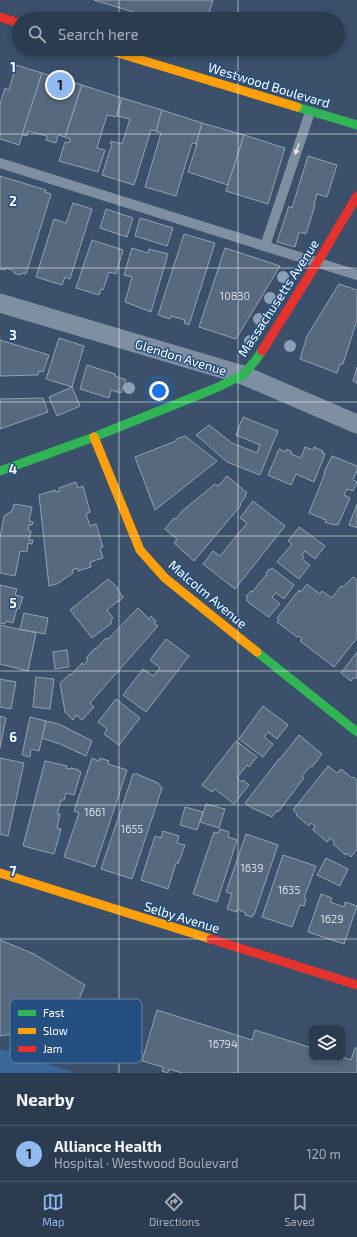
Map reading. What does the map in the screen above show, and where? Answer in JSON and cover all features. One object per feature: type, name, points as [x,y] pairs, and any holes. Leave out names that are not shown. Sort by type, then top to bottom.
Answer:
[{"type":"street","points":[[0,17],[12,21]]},
{"type":"street","name":"Westwood Boulevard","points":[[128,56],[357,125]]},
{"type":"street","name":"Massachusetts Avenue","points":[[0,471],[94,437],[216,388],[243,375],[255,361],[317,263],[357,196]]},
{"type":"street","name":"Glendon Avenue","points":[[0,303],[243,375],[357,424]]},
{"type":"street","name":"Malcolm Avenue","points":[[94,437],[140,550],[165,578],[357,732]]},
{"type":"street","name":"Selby Avenue","points":[[0,873],[357,985]]},
{"type":"lane","points":[[265,246],[310,112]]},
{"type":"lane","points":[[0,163],[357,275]]},
{"type":"shaded area","points":[[0,1049],[10,1052],[10,1063],[44,1063],[76,1073],[0,1073]]},
{"type":"building","points":[[94,0],[213,0],[209,12],[133,12]]},
{"type":"building","points":[[16,65],[42,73],[19,145],[0,139],[0,104],[5,88],[9,90]]},
{"type":"building","points":[[42,73],[82,85],[65,137],[58,135],[56,143],[46,140],[47,136],[28,131],[27,136],[22,135]]},
{"type":"building","points":[[82,85],[122,98],[116,117],[107,115],[97,148],[105,150],[98,172],[59,161],[65,142],[69,143],[70,139],[65,137]]},
{"type":"building","points":[[122,98],[162,110],[156,131],[151,130],[134,185],[102,175],[112,144],[110,143],[111,141],[122,144],[130,119],[117,116]]},
{"type":"building","points":[[162,110],[202,123],[196,144],[192,143],[176,196],[145,187],[161,133],[156,131]]},
{"type":"building","points":[[202,123],[244,135],[228,185],[188,172]]},
{"type":"building","points":[[244,135],[285,148],[268,204],[226,191]]},
{"type":"building","points":[[308,156],[337,165],[327,197],[317,194],[306,234],[299,232],[295,247],[277,242],[289,206],[292,208]]},
{"type":"building","points":[[0,176],[46,190],[45,192],[51,194],[26,274],[21,273],[20,275],[6,268],[5,270],[0,269]]},
{"type":"building","points":[[73,203],[92,209],[70,279],[65,277],[62,285],[36,277],[54,219],[66,223]]},
{"type":"building","points":[[106,209],[133,218],[127,237],[100,228]]},
{"type":"building","points":[[140,218],[173,228],[167,246],[135,236]]},
{"type":"building","points":[[184,234],[215,243],[189,325],[184,323],[185,320],[171,316],[170,319],[158,315]]},
{"type":"building","points":[[92,240],[123,250],[116,274],[109,272],[103,290],[101,289],[99,295],[76,288]]},
{"type":"building","points":[[132,248],[148,253],[149,249],[168,254],[151,312],[125,302],[132,277],[124,275]]},
{"type":"building","points":[[225,248],[280,266],[236,339],[199,327]]},
{"type":"building","points":[[339,284],[357,290],[357,320],[343,364],[340,364],[337,373],[300,359],[307,336]]},
{"type":"building","points":[[59,338],[84,346],[72,387],[46,379]]},
{"type":"building","points":[[0,340],[49,355],[43,372],[39,371],[38,375],[0,376]]},
{"type":"building","points":[[87,365],[115,374],[115,376],[126,380],[121,393],[111,390],[109,398],[80,389]]},
{"type":"building","points":[[357,367],[357,383],[353,381]]},
{"type":"building","points":[[72,387],[80,406],[57,416],[49,397]]},
{"type":"building","points":[[43,398],[48,412],[0,429],[0,399]]},
{"type":"building","points":[[243,417],[278,431],[260,475],[227,462],[196,435],[209,425],[232,443],[257,453],[260,445],[236,435]]},
{"type":"building","points":[[185,436],[217,461],[155,510],[135,457]]},
{"type":"building","points":[[305,447],[313,450],[314,447],[323,451],[322,453],[325,454],[314,482],[296,474],[291,485],[268,475],[279,449],[286,452],[287,449],[292,452],[291,454],[301,458]]},
{"type":"building","points":[[332,456],[357,466],[353,480],[357,482],[353,491],[347,489],[344,495],[350,498],[338,525],[325,522],[326,520],[309,513],[325,473],[324,472]]},
{"type":"building","points":[[227,476],[247,493],[245,495],[246,496],[240,504],[241,505],[194,561],[174,543],[177,539],[165,529],[181,512],[215,484],[218,486]]},
{"type":"building","points":[[76,482],[78,488],[83,486],[90,512],[86,514],[90,526],[96,524],[103,547],[100,548],[103,558],[90,562],[91,567],[78,571],[78,568],[72,570],[73,573],[57,584],[49,586],[39,495],[55,490],[55,492],[60,491],[59,488]]},
{"type":"building","points":[[253,501],[285,526],[235,589],[203,564],[213,551],[220,556],[247,523],[240,518]]},
{"type":"building","points":[[14,504],[32,507],[29,521],[33,522],[32,525],[29,525],[28,530],[31,531],[29,540],[33,540],[32,544],[28,543],[27,552],[20,551],[15,576],[0,573],[0,538],[4,516],[12,511]]},
{"type":"building","points":[[357,504],[357,528],[349,525]]},
{"type":"building","points":[[299,527],[325,546],[315,559],[305,551],[302,555],[304,557],[302,559],[310,565],[299,579],[277,562],[292,544],[288,541]]},
{"type":"building","points":[[272,568],[294,585],[284,599],[276,593],[272,597],[280,604],[269,617],[249,603],[246,600],[248,598],[246,596],[251,591],[252,592],[267,574],[266,573],[269,569],[270,570]]},
{"type":"building","points":[[353,577],[357,580],[357,638],[334,667],[300,641],[302,639],[277,622],[279,620],[277,618],[299,590],[301,592],[307,584],[320,594],[322,591],[332,598],[341,586],[343,587]]},
{"type":"building","points":[[108,579],[118,588],[123,597],[119,602],[118,601],[107,610],[113,618],[110,621],[112,623],[92,638],[70,610]]},
{"type":"building","points":[[0,585],[17,589],[15,595],[23,597],[19,609],[17,608],[13,623],[6,621],[5,624],[0,623]]},
{"type":"building","points":[[138,608],[149,619],[151,616],[156,621],[154,623],[158,626],[90,703],[94,707],[82,720],[76,715],[73,720],[65,712],[60,683],[70,674],[71,675],[82,663],[84,665],[88,660],[86,658],[95,648],[96,649],[106,638],[108,639]]},
{"type":"building","points":[[24,613],[48,618],[45,634],[20,629]]},
{"type":"building","points":[[0,625],[36,633],[28,671],[0,664]]},
{"type":"building","points":[[166,639],[189,656],[146,712],[123,695],[143,669],[153,676],[160,668],[150,660]]},
{"type":"building","points":[[67,650],[69,667],[55,669],[53,652]]},
{"type":"building","points":[[357,652],[357,678],[353,678],[351,681],[341,673]]},
{"type":"building","points":[[36,677],[54,679],[50,709],[33,707]]},
{"type":"building","points":[[0,679],[16,682],[11,709],[0,707]]},
{"type":"building","points":[[116,699],[140,718],[119,745],[104,734],[107,729],[98,722]]},
{"type":"building","points":[[263,706],[288,725],[277,739],[268,732],[264,737],[273,744],[263,757],[239,739]]},
{"type":"building","points":[[0,716],[6,718],[0,748]]},
{"type":"building","points":[[30,717],[46,721],[39,751],[31,749],[30,757],[22,755]]},
{"type":"building","points":[[46,721],[59,724],[92,741],[86,756],[60,744],[42,738]]},
{"type":"building","points":[[299,735],[322,754],[312,767],[311,766],[302,776],[304,778],[278,812],[276,811],[272,817],[252,808],[245,803],[279,759]]},
{"type":"building","points":[[236,741],[257,757],[249,767],[247,765],[237,778],[242,782],[243,780],[249,785],[234,804],[215,789],[212,792],[202,785]]},
{"type":"building","points":[[0,758],[24,763],[8,836],[0,834]]},
{"type":"building","points":[[92,758],[99,761],[100,758],[109,761],[108,764],[127,770],[95,867],[64,857],[79,813],[74,811]]},
{"type":"building","points":[[45,761],[67,766],[66,768],[79,770],[78,771],[81,772],[74,795],[66,793],[64,800],[61,800],[57,814],[60,814],[57,828],[61,829],[54,854],[23,846]]},
{"type":"building","points":[[328,766],[337,773],[341,769],[357,780],[357,849],[351,857],[347,853],[346,855],[333,844],[335,842],[330,838],[327,842],[313,830],[315,826],[311,823],[309,826],[296,815],[297,814],[293,810]]},
{"type":"building","points":[[133,774],[137,774],[158,783],[162,788],[132,879],[101,869]]},
{"type":"building","points":[[206,804],[225,809],[219,828],[200,822]]},
{"type":"building","points":[[185,807],[203,812],[197,830],[180,825]]},
{"type":"building","points":[[220,829],[229,832],[228,837],[237,840],[217,902],[193,894],[214,832],[218,833]]},
{"type":"building","points":[[163,831],[179,836],[177,843],[185,845],[178,864],[176,863],[168,889],[141,880],[155,836],[161,838]]},
{"type":"building","points":[[246,834],[278,845],[254,915],[253,914],[252,917],[245,915],[246,913],[237,909],[237,912],[227,909],[232,894],[226,892]]},
{"type":"building","points":[[283,855],[316,866],[304,898],[306,899],[304,906],[300,905],[292,927],[262,917]]},
{"type":"building","points":[[326,858],[348,869],[340,886],[317,875]]},
{"type":"building","points":[[321,894],[332,898],[330,902],[344,907],[345,902],[357,906],[344,944],[308,932]]},
{"type":"building","points":[[0,940],[34,954],[85,985],[79,999],[10,999],[10,1034],[0,1036]]},
{"type":"building","points":[[157,1010],[252,1040],[255,1030],[309,1047],[309,1061],[345,1061],[345,1058],[351,1060],[355,1048],[357,1048],[357,1073],[182,1073],[169,1069],[168,1073],[162,1071],[163,1067],[142,1061]]},
{"type":"traffic: fast","points":[[297,107],[357,125]]},
{"type":"traffic: fast","points":[[0,471],[94,437],[216,388],[243,375],[262,351]]},
{"type":"traffic: fast","points":[[257,652],[357,732]]},
{"type":"traffic: slow","points":[[128,56],[297,107]]},
{"type":"traffic: slow","points":[[94,437],[140,550],[165,578],[257,652]]},
{"type":"traffic: slow","points":[[0,873],[211,939]]},
{"type":"traffic: jam","points":[[0,17],[12,21]]},
{"type":"traffic: jam","points":[[262,351],[357,196]]},
{"type":"traffic: jam","points":[[211,939],[357,985]]},
{"type":"place","name":"Alliance Health","points":[[60,85]]}]
